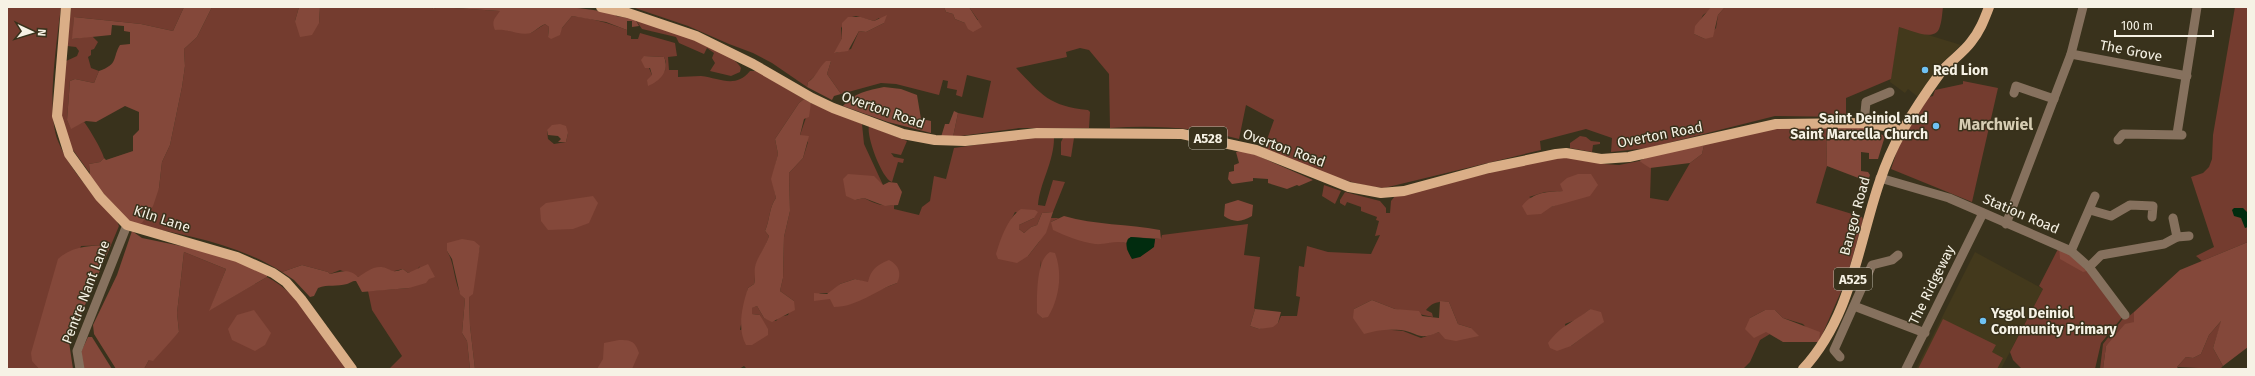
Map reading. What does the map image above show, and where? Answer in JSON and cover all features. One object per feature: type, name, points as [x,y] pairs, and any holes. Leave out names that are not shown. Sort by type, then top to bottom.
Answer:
[{"type":"main road","name":"Kiln Lane","points":[[66,7],[57,106],[59,130],[69,154],[100,197],[126,225],[237,257],[273,273],[286,282],[301,299],[352,369]]},
{"type":"main road","name":"Overton Road","points":[[601,7],[635,15],[696,36],[754,64],[819,101],[877,124],[917,137],[951,142],[1037,133],[1182,134],[1249,148],[1349,187],[1381,193],[1404,191],[1488,168],[1556,154],[1566,153],[1601,159],[1629,157],[1776,124],[1864,123],[1891,127],[1901,132]]},
{"type":"main road","name":"A525","points":[[1901,132],[1942,71],[1971,43],[1978,33],[1989,7]]},
{"type":"main road","name":"Bangor Road","points":[[1804,369],[1822,348],[1848,293],[1880,178],[1901,132]]},
{"type":"street","points":[[2006,224],[2071,54],[2083,7]]},
{"type":"street","points":[[2121,134],[2179,134],[2197,7]]},
{"type":"street","name":"The Grove","points":[[2071,54],[2187,76]]},
{"type":"street","points":[[2014,93],[2016,86],[2054,99]]},
{"type":"street","points":[[1864,123],[1864,101],[1890,92]]},
{"type":"street","name":"Station Road","points":[[1880,178],[1949,198],[2071,251],[2089,267],[2125,315]]},
{"type":"street","points":[[2071,251],[2095,196]]},
{"type":"street","points":[[2090,210],[2111,216],[2130,205],[2154,206],[2152,217]]},
{"type":"street","name":"The Ridgeway","points":[[1906,369],[1983,213]]},
{"type":"street","points":[[2173,218],[2177,237]]},
{"type":"street","name":"Pentre Nant Lane","points":[[80,369],[77,351],[126,225]]},
{"type":"street","points":[[2089,267],[2102,255],[2164,244],[2177,237],[2189,236]]},
{"type":"street","points":[[1835,353],[1872,265],[1892,260],[1898,255]]},
{"type":"street","points":[[1854,306],[1925,332]]},
{"type":"shaded area","points":[[547,6],[570,7],[615,14],[616,16],[635,19],[639,26],[632,27],[632,21],[627,21],[627,30],[606,22],[572,16],[562,28],[560,35],[551,39],[548,37],[549,27],[545,24],[531,33],[526,34],[495,30],[495,18],[500,11],[439,7],[433,9],[432,7]]},
{"type":"shaded area","points":[[7,7],[61,7],[55,56],[53,95],[53,112],[58,141],[76,173],[116,219],[119,226],[111,245],[81,246],[36,365],[39,369],[7,369]]},
{"type":"shaded area","points":[[71,7],[184,7],[173,31],[141,24],[74,17],[73,39],[92,36],[98,42],[94,49],[91,50],[91,55],[88,57],[91,68],[99,71],[94,83],[75,79],[70,81],[67,120],[71,128],[84,122],[96,140],[103,155],[104,158],[100,162],[89,164],[89,172],[70,146],[61,117],[64,62],[77,56],[79,51],[76,47],[67,46]]},
{"type":"shaded area","points":[[184,7],[212,7],[197,37],[184,49],[185,66],[182,87],[170,145],[162,162],[159,188],[153,206],[142,223],[131,224],[90,179],[89,164],[100,162],[104,158],[106,160],[133,151],[133,136],[139,130],[139,112],[125,106],[96,122],[86,121],[71,129],[67,120],[70,81],[75,79],[94,83],[99,71],[110,66],[120,45],[130,44],[130,32],[124,31],[124,26],[112,25],[111,35],[72,39],[74,17],[141,24],[173,31]]},
{"type":"shaded area","points":[[212,7],[299,7],[295,21],[319,23],[320,7],[432,7],[433,9],[439,7],[500,11],[503,29],[531,33],[545,24],[549,27],[548,37],[562,28],[572,16],[600,21],[627,30],[627,35],[631,36],[631,39],[638,39],[640,33],[675,43],[677,56],[668,57],[669,70],[678,70],[678,77],[701,76],[733,81],[739,80],[750,71],[757,71],[804,99],[799,103],[775,139],[778,154],[772,179],[776,198],[772,205],[765,231],[769,236],[756,265],[754,284],[748,288],[740,330],[763,322],[760,315],[752,314],[751,308],[757,306],[764,318],[776,321],[779,317],[788,315],[794,301],[780,291],[783,278],[784,237],[790,211],[789,173],[803,158],[808,142],[800,135],[811,103],[862,124],[864,144],[883,185],[855,200],[864,198],[882,205],[894,205],[894,209],[919,215],[922,207],[930,201],[934,176],[946,179],[954,148],[1024,138],[1054,138],[1052,155],[1041,188],[1038,205],[1045,206],[1053,180],[1065,182],[1053,212],[1042,213],[1037,225],[1031,227],[1024,233],[1019,229],[1019,225],[1034,218],[1015,212],[1001,240],[1028,256],[1039,242],[1050,218],[1059,218],[1051,222],[1096,244],[1118,241],[1126,243],[1127,250],[1140,257],[1152,248],[1155,239],[1161,239],[1162,235],[1248,224],[1244,255],[1260,257],[1255,309],[1250,326],[1259,329],[1278,323],[1281,316],[1297,316],[1300,297],[1296,296],[1299,266],[1304,267],[1307,246],[1328,252],[1371,254],[1380,235],[1375,236],[1379,221],[1376,220],[1377,217],[1361,211],[1361,207],[1347,202],[1345,206],[1340,203],[1340,200],[1345,192],[1380,201],[1386,208],[1386,213],[1390,213],[1391,201],[1395,196],[1557,156],[1619,165],[1639,161],[1651,167],[1650,198],[1668,201],[1690,163],[1702,154],[1704,145],[1767,128],[1826,125],[1827,166],[1816,203],[1862,217],[1863,220],[1846,280],[1819,342],[1803,324],[1783,318],[1775,310],[1765,310],[1750,318],[1770,334],[1760,340],[1750,362],[1743,369],[747,369],[744,366],[739,369],[475,369],[470,326],[469,297],[480,246],[447,251],[452,263],[458,288],[465,299],[462,333],[467,341],[470,369],[389,369],[402,356],[372,310],[368,291],[409,288],[420,266],[416,271],[408,273],[403,269],[390,272],[382,267],[358,277],[340,270],[330,274],[328,272],[302,265],[282,272],[264,262],[228,247],[190,236],[131,224],[159,188],[162,162],[170,145],[182,87],[185,66],[184,49],[197,37]],"holes":[[[644,56],[664,57],[666,62],[665,71],[652,75]],[[547,130],[568,133],[566,142],[554,144],[548,139]],[[1563,191],[1570,200],[1551,207],[1529,197],[1545,192]],[[1041,260],[1042,318],[1037,312]],[[855,279],[868,283],[897,283],[869,295],[825,299],[819,293],[831,293],[840,284]],[[1372,300],[1395,309],[1433,317],[1432,313],[1426,310],[1429,307],[1436,303],[1449,302],[1458,324],[1471,328],[1439,332],[1421,338],[1403,331],[1381,329],[1364,333],[1354,309]],[[1590,309],[1603,322],[1571,346],[1565,324],[1578,319]]]},
{"type":"shaded area","points":[[299,7],[320,7],[319,23],[312,35],[300,37],[295,21]]},
{"type":"shaded area","points":[[632,7],[944,7],[946,12],[953,14],[955,19],[965,23],[978,20],[969,7],[1711,7],[1710,10],[1703,15],[1694,34],[1705,39],[1716,28],[1718,15],[1725,7],[1943,7],[1941,24],[1936,33],[1926,35],[1899,27],[1891,79],[1846,98],[1846,117],[1775,116],[1648,148],[1611,152],[1612,138],[1586,129],[1540,141],[1541,150],[1384,188],[1368,186],[1338,178],[1264,148],[1274,120],[1246,105],[1239,139],[1190,129],[1159,127],[1110,128],[1109,74],[1089,50],[1080,48],[1066,52],[1067,57],[1016,68],[1047,98],[1064,106],[1088,110],[1090,112],[1089,128],[1019,128],[953,137],[958,113],[983,118],[991,81],[967,75],[962,97],[956,95],[957,90],[947,88],[948,81],[943,80],[939,95],[896,84],[881,83],[841,94],[827,74],[831,61],[823,66],[808,82],[807,87],[772,63],[753,53],[688,26]],"holes":[[[856,16],[874,21],[879,18],[884,23],[866,32],[859,31],[851,49],[835,53],[842,38],[841,28],[848,18]]]},
{"type":"shaded area","points":[[944,7],[969,7],[982,27],[973,32],[968,29],[965,23],[955,19],[953,14],[946,12]]},
{"type":"shaded area","points":[[1711,7],[1725,7],[1718,15],[1713,37],[1705,39],[1694,34],[1695,26]]},
{"type":"shaded area","points":[[2235,7],[2248,7],[2248,242],[2202,261],[2196,256],[2214,247],[2191,177],[2203,173],[2209,167],[2212,159],[2213,135]]},
{"type":"shaded area","points":[[887,15],[884,23],[866,32],[859,31],[848,51],[834,53],[842,38],[842,23],[848,17],[861,17],[874,21]]},
{"type":"shaded area","points":[[635,19],[693,40],[725,54],[736,62],[741,68],[740,72],[731,76],[710,71],[715,63],[712,58],[714,53],[707,48],[704,54],[679,43],[676,37],[642,29]]},
{"type":"shaded area","points":[[1899,26],[1961,45],[1941,64],[1918,97],[1908,89],[1905,93],[1890,82]]},
{"type":"shaded area","points":[[644,56],[664,57],[666,62],[663,75],[648,86],[647,80],[652,75],[650,68],[645,68],[641,60]]},
{"type":"shaded area","points":[[826,61],[831,61],[827,74],[841,94],[834,96],[832,100],[807,87],[808,82]]},
{"type":"shaded area","points":[[1963,81],[1998,88],[1972,202],[1891,169],[1901,139],[1929,97],[1933,96],[1935,90],[1963,84]]},
{"type":"shaded area","points":[[884,87],[901,89],[917,95],[921,119],[931,121],[931,133],[888,122],[843,106],[857,95]]},
{"type":"shaded area","points":[[804,99],[811,103],[809,117],[804,119],[800,135],[809,136],[803,158],[789,173],[790,211],[784,237],[783,278],[780,291],[794,301],[795,310],[772,322],[764,318],[757,306],[752,308],[752,314],[760,315],[768,329],[768,335],[752,345],[746,345],[743,339],[741,325],[742,310],[748,288],[754,284],[756,264],[769,236],[765,231],[772,205],[776,198],[771,179],[778,154],[775,139],[799,103]]},
{"type":"shaded area","points":[[954,111],[958,113],[953,137],[941,137],[945,124],[949,124]]},
{"type":"shaded area","points":[[560,124],[566,126],[568,133],[566,142],[558,142],[561,139],[558,136],[548,135],[547,130],[552,125]]},
{"type":"shaded area","points":[[1826,125],[1860,125],[1885,136],[1878,159],[1869,159],[1869,153],[1861,152],[1861,171],[1868,172],[1870,175],[1864,191],[1859,190],[1861,179],[1827,166]]},
{"type":"shaded area","points":[[869,126],[907,141],[901,155],[891,153],[894,157],[904,159],[903,163],[898,162],[892,182],[884,173],[876,157],[870,139]]},
{"type":"shaded area","points":[[1580,136],[1586,137],[1591,141],[1600,142],[1600,144],[1593,145],[1592,152],[1570,148],[1570,143]]},
{"type":"shaded area","points":[[1063,138],[1074,138],[1071,157],[1061,155],[1061,142]]},
{"type":"shaded area","points":[[1704,145],[1702,154],[1690,163],[1650,168],[1639,161],[1652,155]]},
{"type":"shaded area","points":[[1241,151],[1256,155],[1313,180],[1287,189],[1268,183],[1268,179],[1253,178],[1253,181],[1232,184],[1228,179],[1229,172],[1234,171],[1234,165],[1239,163],[1236,152]]},
{"type":"shaded area","points":[[848,174],[874,176],[883,185],[889,182],[897,183],[902,192],[898,205],[885,206],[864,198],[855,200],[846,196],[843,179]]},
{"type":"shaded area","points":[[1578,174],[1591,174],[1598,185],[1590,196],[1551,207],[1541,214],[1527,215],[1522,206],[1526,201],[1535,195],[1563,191],[1560,184],[1567,178]]},
{"type":"shaded area","points":[[1324,185],[1341,191],[1335,204],[1322,196]]},
{"type":"shaded area","points":[[593,196],[598,203],[589,223],[573,229],[548,230],[541,221],[540,208],[546,203]]},
{"type":"shaded area","points":[[1238,200],[1253,205],[1252,216],[1245,220],[1235,221],[1224,216],[1225,204]]},
{"type":"shaded area","points":[[2234,208],[2243,208],[2248,213],[2248,227],[2245,228],[2241,218],[2234,216],[2232,210]]},
{"type":"shaded area","points":[[1021,209],[1035,210],[1038,212],[1034,218],[1019,225],[1019,229],[1024,233],[1031,227],[1037,225],[1042,213],[1053,212],[1046,233],[1028,256],[1017,263],[998,259],[996,254],[1005,229],[1012,217]]},
{"type":"shaded area","points":[[1064,216],[1100,223],[1160,230],[1161,239],[1131,237],[1126,243],[1118,242],[1095,244],[1084,242],[1053,230],[1051,222]]},
{"type":"shaded area","points":[[132,231],[142,238],[215,253],[267,272],[267,277],[209,311],[226,269],[184,252],[177,313],[179,332],[153,361],[149,360],[144,369],[116,369],[94,334],[93,325],[117,275]]},
{"type":"shaded area","points":[[1131,237],[1155,239],[1154,247],[1140,257],[1132,259],[1127,247],[1128,239]]},
{"type":"shaded area","points":[[462,239],[474,241],[480,246],[473,294],[469,297],[470,326],[475,369],[470,369],[467,341],[462,333],[465,299],[460,294],[452,259],[447,251],[447,243]]},
{"type":"shaded area","points":[[2248,242],[2248,347],[2223,366],[2213,348],[2221,321],[2209,335],[2201,354],[2193,358],[2186,357],[2177,367],[2179,369],[2103,369],[2106,346],[2125,324],[2134,322],[2134,312],[2180,270]]},
{"type":"shaded area","points":[[111,245],[69,342],[73,369],[39,369],[32,361],[31,353],[58,259],[70,251],[83,247]]},
{"type":"shaded area","points":[[2059,247],[2078,260],[2124,315],[2101,343],[2095,369],[2022,369],[2013,360],[2010,352],[2043,289],[2039,286]]},
{"type":"shaded area","points":[[2059,247],[2066,251],[2087,271],[2083,272],[2060,259]]},
{"type":"shaded area","points":[[184,252],[226,269],[210,310],[267,277],[280,285],[302,306],[349,369],[144,369],[149,360],[179,332],[177,313]]},
{"type":"shaded area","points":[[1050,252],[1055,253],[1059,269],[1059,286],[1052,310],[1048,317],[1042,318],[1037,313],[1038,279],[1045,256]]},
{"type":"shaded area","name":"Ysgol Deiniol Community Primary","points":[[1975,252],[2043,289],[2001,369],[1916,369]]},
{"type":"shaded area","points":[[889,260],[895,264],[899,270],[899,280],[897,283],[859,301],[842,306],[834,307],[830,299],[814,301],[814,293],[827,294],[840,284],[855,279],[868,282],[875,268]]},
{"type":"shaded area","points":[[428,264],[435,277],[429,279],[426,283],[409,288],[362,292],[356,281],[354,281],[343,285],[318,288],[314,296],[310,297],[294,280],[282,272],[302,265],[328,272],[330,274],[351,272],[358,277],[369,270],[378,267],[394,271],[403,269],[408,273]]},
{"type":"shaded area","points":[[1372,300],[1395,309],[1419,311],[1422,316],[1439,318],[1440,301],[1449,302],[1458,324],[1471,328],[1479,336],[1456,341],[1445,339],[1439,332],[1427,336],[1419,336],[1401,330],[1386,330],[1364,334],[1353,318],[1354,309]]},
{"type":"shaded area","points":[[1255,309],[1281,312],[1278,323],[1273,327],[1259,329],[1250,326]]},
{"type":"shaded area","points":[[1590,309],[1601,312],[1604,322],[1571,346],[1557,351],[1550,348],[1548,343],[1558,332]]},
{"type":"shaded area","points":[[254,310],[271,333],[265,345],[255,351],[232,340],[228,329],[237,315]]},
{"type":"shaded area","points":[[1765,310],[1775,310],[1783,318],[1820,332],[1819,342],[1783,342],[1766,332],[1754,338],[1745,329],[1750,318]]},
{"type":"shaded area","points":[[2134,312],[2134,322],[2106,346],[2103,369],[2100,369],[2103,344],[2125,316],[2128,317]]},
{"type":"shaded area","points":[[1943,319],[1996,345],[1992,352],[2003,358],[1997,369],[1918,369]]},
{"type":"shaded area","points":[[2222,320],[2213,348],[2223,366],[2220,369],[2177,367],[2186,357],[2193,358],[2201,354],[2209,335]]},
{"type":"shaded area","points":[[88,337],[92,337],[112,369],[84,369],[81,352]]},
{"type":"shaded area","points":[[627,340],[632,342],[639,353],[632,369],[597,369],[603,359],[604,343]]},
{"type":"place","name":"Red Lion","points":[[1925,70]]},
{"type":"place","name":"Saint Deiniol and Saint Marcella Church","points":[[1936,126]]},
{"type":"place","name":"Ysgol Deiniol Community Primary","points":[[1983,321]]},
{"type":"district","name":"Marchwiel","points":[[1996,124]]}]
